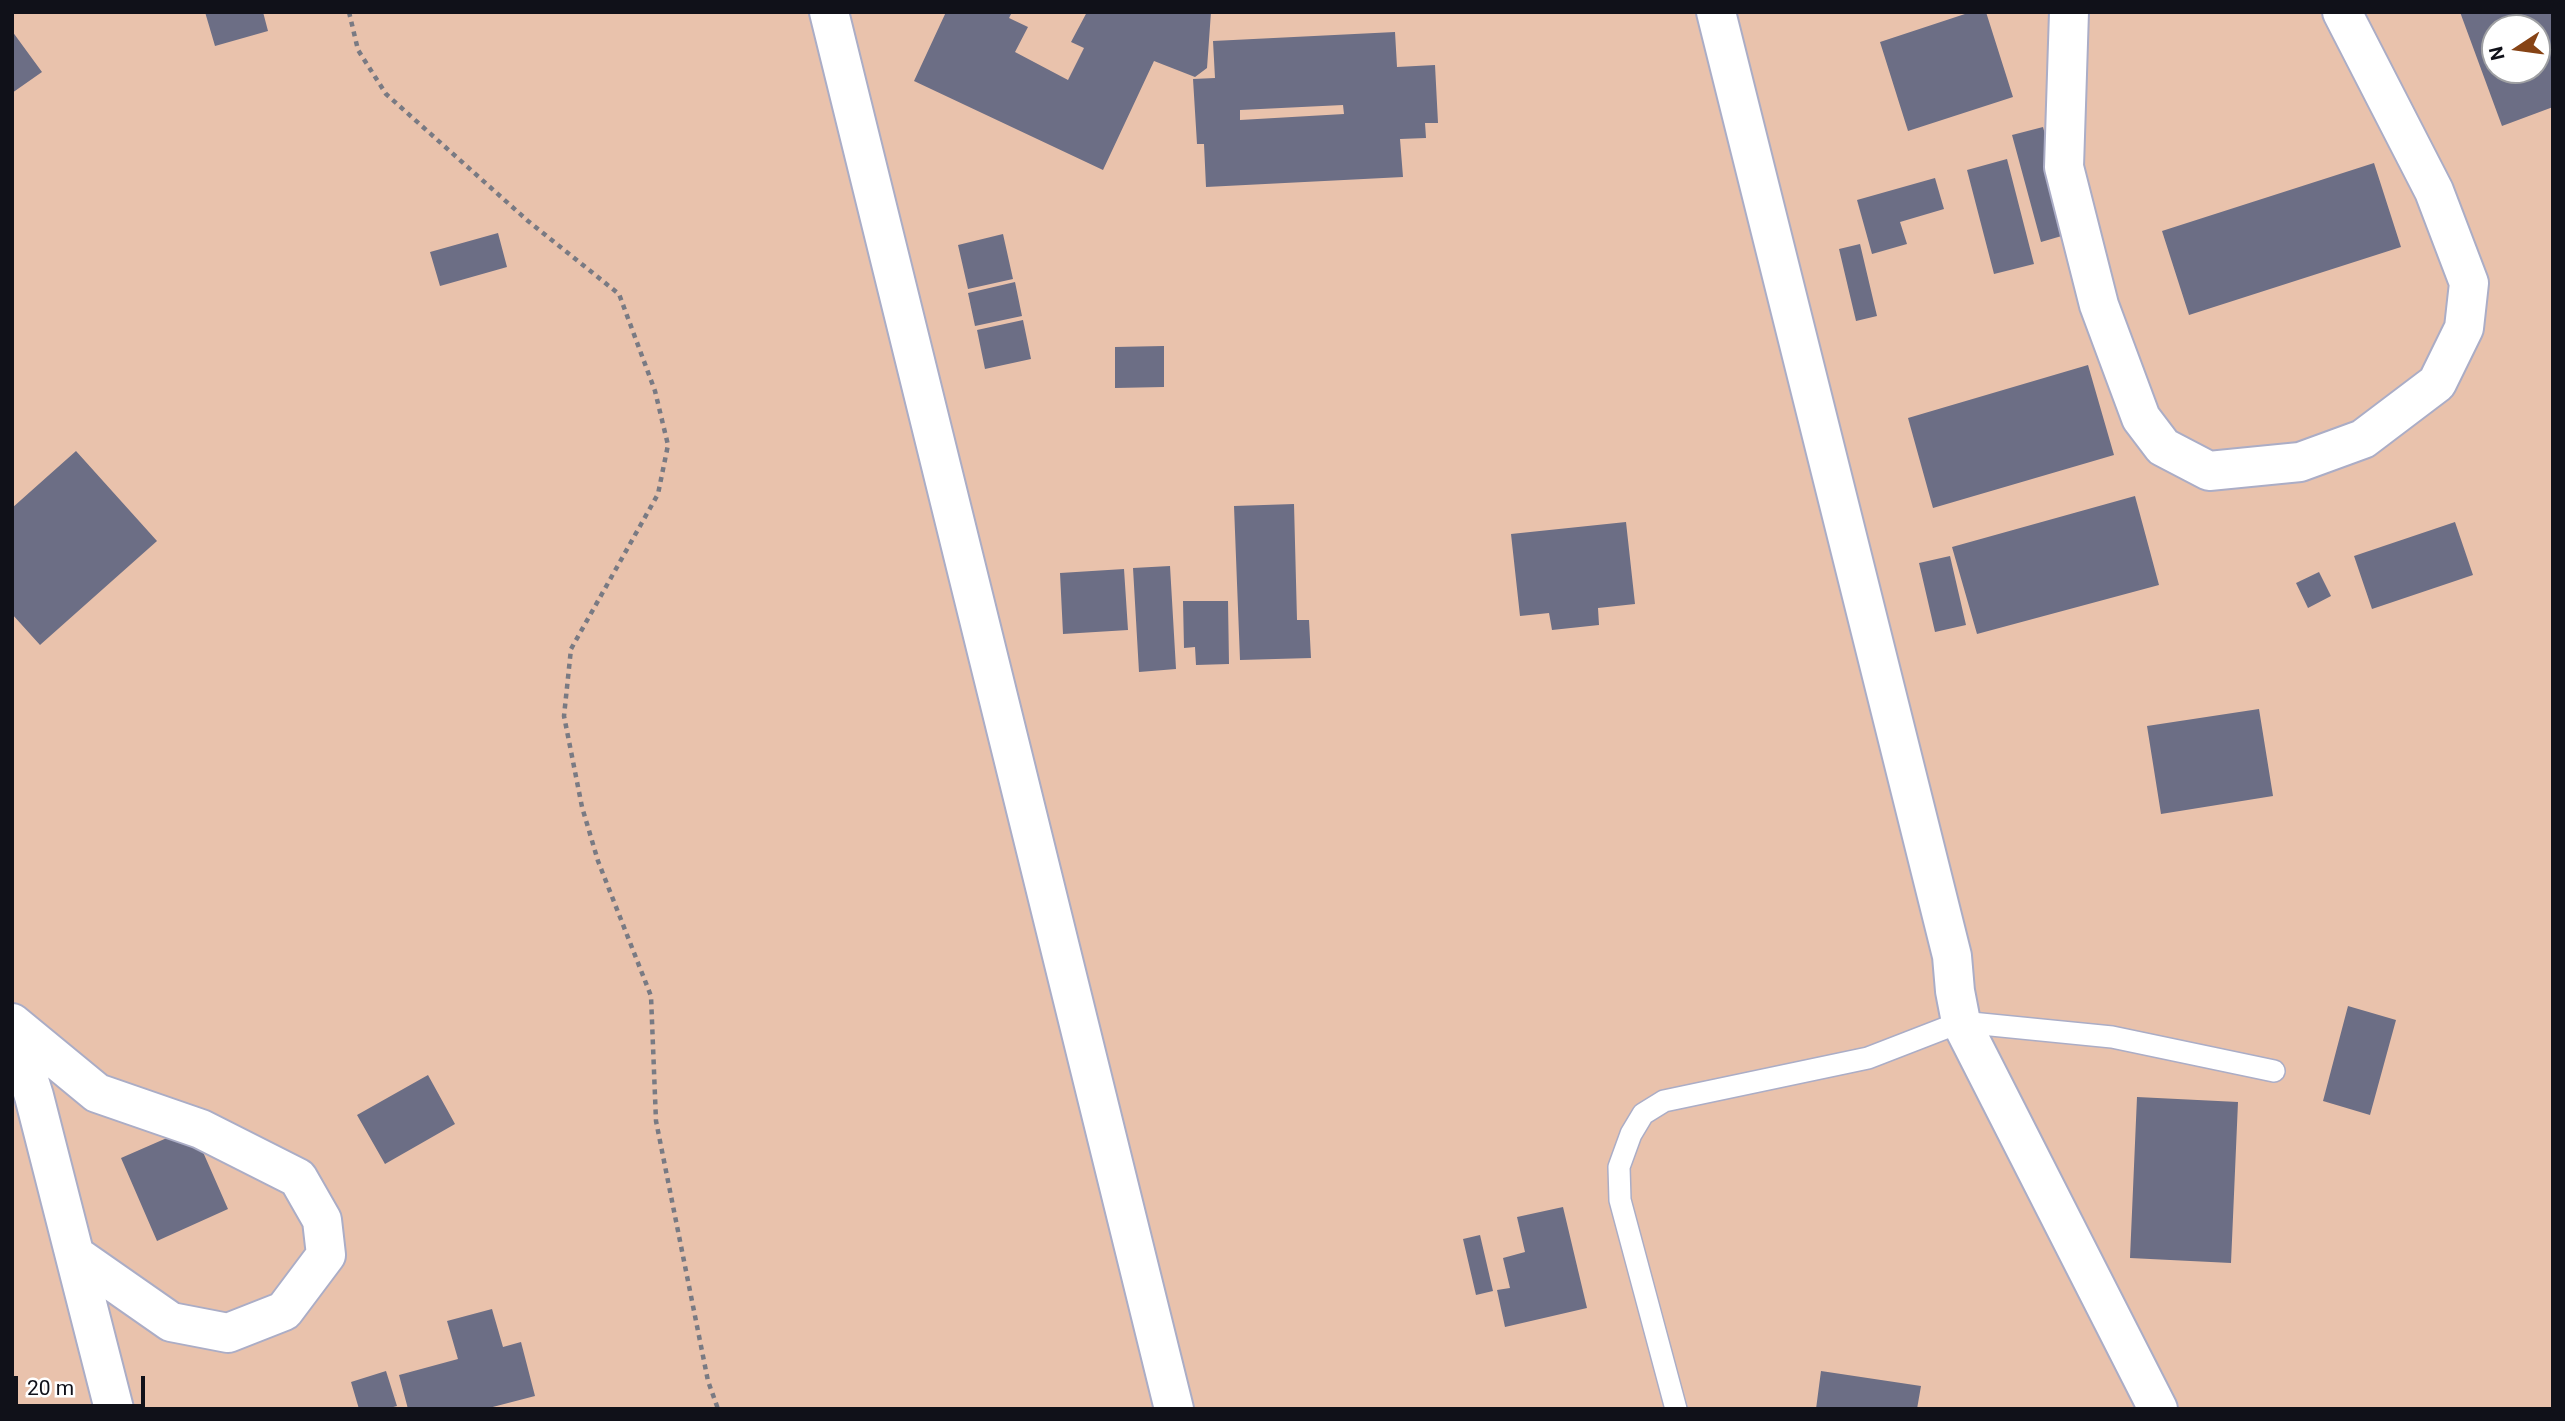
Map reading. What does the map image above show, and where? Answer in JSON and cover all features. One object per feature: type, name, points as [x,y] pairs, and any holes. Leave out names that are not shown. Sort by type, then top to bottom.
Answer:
[{"type":"street","points":[[829,12],[1174,1409]]},
{"type":"street","points":[[1716,12],[1952,956],[1961,1022],[2158,1409]]},
{"type":"street","points":[[2069,12],[2064,167],[2099,305],[2141,418],[2163,447],[2208,471],[2300,462],[2363,439],[2437,383],[2464,328],[2469,283],[2438,202],[2342,12]]},
{"type":"street","points":[[12,1024],[34,1096],[114,1409]]},
{"type":"street","points":[[12,1024],[97,1093],[201,1129],[298,1178],[322,1220],[326,1255],[284,1311],[228,1332],[171,1322],[75,1255]]},
{"type":"lane","points":[[1676,1409],[1620,1200],[1619,1167],[1631,1134],[1643,1114],[1664,1101],[1868,1058],[1961,1022],[2112,1037],[2274,1071]]},
{"type":"path","points":[[349,12],[358,50],[386,94],[528,221],[619,294],[655,391],[667,446],[658,494],[571,649],[564,716],[582,807],[598,861],[651,996],[656,1121],[708,1381],[718,1409]]},
{"type":"shaded area","points":[[12,12],[2553,12],[2553,1409],[12,1409]]},
{"type":"building","points":[[205,12],[263,12],[268,31],[215,46]]},
{"type":"building","points":[[946,12],[1012,12],[1009,18],[1028,27],[1015,52],[1068,80],[1084,48],[1071,42],[1087,12],[1211,12],[1207,68],[1195,77],[1154,61],[1103,170],[914,81]]},
{"type":"building","points":[[1971,12],[1986,12],[2013,97],[1908,131],[1880,42]]},
{"type":"building","points":[[2460,12],[2553,12],[2553,107],[2502,126],[2487,84],[2551,84],[2551,14],[2481,14],[2481,69]]},
{"type":"building","points":[[12,31],[42,72],[12,93]]},
{"type":"building","points":[[1395,32],[1397,67],[1435,65],[1438,123],[1425,123],[1426,138],[1400,139],[1403,177],[1206,187],[1204,144],[1197,144],[1193,79],[1215,78],[1213,41]],"holes":[[[1343,105],[1344,114],[1240,120],[1240,110]]]},
{"type":"building","points":[[2043,127],[2072,233],[2041,242],[2012,135]]},
{"type":"building","points":[[2007,159],[2034,264],[1994,274],[1967,170]]},
{"type":"building","points":[[2374,163],[2401,247],[2189,315],[2162,231]]},
{"type":"building","points":[[1935,178],[1944,209],[1900,222],[1907,244],[1872,254],[1857,200]]},
{"type":"building","points":[[498,233],[507,267],[440,286],[430,252]]},
{"type":"building","points":[[1003,234],[1013,279],[968,289],[958,245]]},
{"type":"building","points":[[1860,244],[1877,316],[1856,321],[1839,249]]},
{"type":"building","points":[[1015,282],[1022,316],[975,326],[968,293]]},
{"type":"building","points":[[1023,320],[1031,359],[985,369],[977,330]]},
{"type":"building","points":[[1164,346],[1164,387],[1115,388],[1115,347]]},
{"type":"building","points":[[2088,365],[2114,455],[1933,508],[1908,418]]},
{"type":"building","points":[[76,451],[157,541],[40,645],[12,614],[12,508]]},
{"type":"building","points":[[2135,496],[2159,585],[1977,634],[1952,547]]},
{"type":"building","points":[[1294,504],[1297,620],[1309,620],[1311,658],[1240,660],[1234,506]]},
{"type":"building","points":[[1626,522],[1635,604],[1598,608],[1599,625],[1552,630],[1549,613],[1520,616],[1511,534]]},
{"type":"building","points":[[2455,522],[2473,575],[2372,609],[2354,556]]},
{"type":"building","points":[[1950,556],[1966,625],[1935,632],[1919,563]]},
{"type":"building","points":[[1170,566],[1176,669],[1139,672],[1133,568]]},
{"type":"building","points":[[1124,569],[1128,630],[1063,634],[1060,573]]},
{"type":"building","points":[[2319,572],[2331,596],[2308,608],[2296,583]]},
{"type":"building","points":[[1183,601],[1228,601],[1229,664],[1196,665],[1195,647],[1184,648]]},
{"type":"building","points":[[2259,709],[2273,796],[2161,814],[2147,726]]},
{"type":"building","points":[[2348,1006],[2396,1020],[2370,1115],[2323,1101]]},
{"type":"building","points":[[428,1075],[455,1124],[385,1164],[357,1115]]},
{"type":"building","points":[[2137,1097],[2238,1102],[2231,1263],[2130,1258]]},
{"type":"building","points":[[192,1127],[228,1209],[157,1241],[121,1158]]},
{"type":"building","points":[[1563,1207],[1587,1308],[1505,1327],[1497,1290],[1510,1288],[1503,1258],[1525,1252],[1517,1217]]},
{"type":"building","points":[[1480,1235],[1493,1291],[1476,1295],[1463,1239]]},
{"type":"building","points":[[492,1309],[503,1347],[521,1342],[535,1396],[485,1409],[408,1409],[399,1375],[458,1359],[447,1321]]},
{"type":"building","points":[[386,1371],[397,1406],[386,1409],[359,1409],[351,1382]]},
{"type":"building","points":[[1821,1371],[1921,1386],[1917,1409],[1816,1409]]}]
